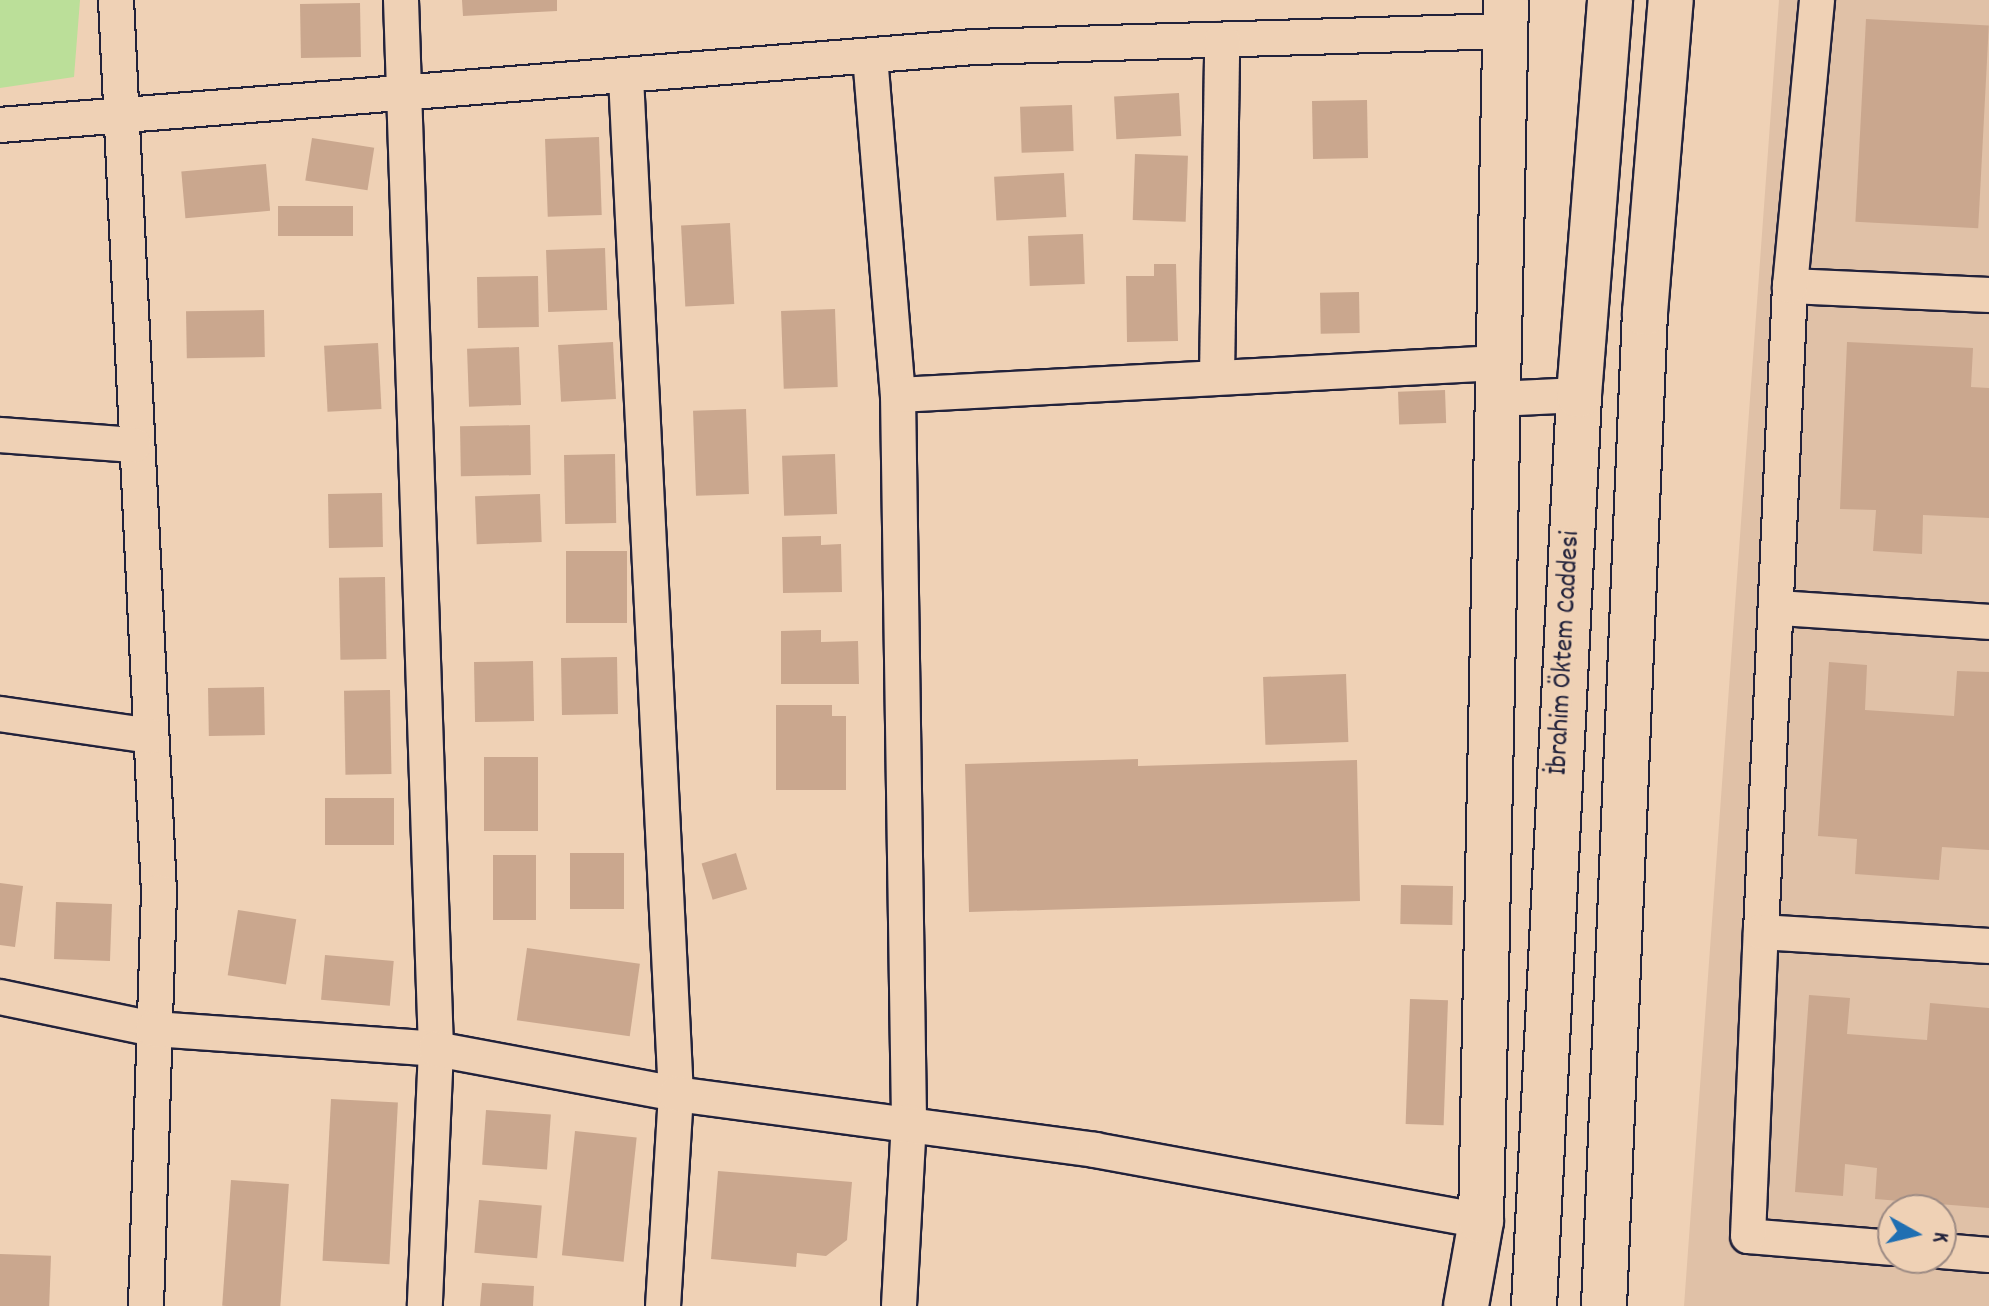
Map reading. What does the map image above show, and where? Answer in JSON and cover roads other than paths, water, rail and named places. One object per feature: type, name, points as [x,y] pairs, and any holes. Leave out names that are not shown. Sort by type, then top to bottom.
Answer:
[{"type":"main road","name":"İbrahim Öktem Caddesi","points":[[1534,1306],[1579,395],[1610,0]]},
{"type":"main road","points":[[1604,1306],[1645,313],[1671,0]]},
{"type":"main road","points":[[1466,1306],[1481,1221],[1506,16]]},
{"type":"street","points":[[116,0],[134,445],[159,892],[146,1306]]},
{"type":"street","points":[[401,0],[401,95],[436,1049],[425,1306]]},
{"type":"street","points":[[1817,0],[1790,286],[1779,608],[1748,1236],[1877,1247]]},
{"type":"street","points":[[0,125],[119,119],[870,56],[1222,40],[1506,16]]},
{"type":"street","points":[[1217,376],[1222,40]]},
{"type":"street","points":[[870,56],[898,395],[909,1121],[899,1306]]},
{"type":"street","points":[[626,77],[676,1094],[663,1306]]},
{"type":"street","points":[[1790,286],[1989,295]]},
{"type":"street","points":[[898,395],[1217,376],[1498,381],[1579,395]]},
{"type":"street","points":[[0,435],[134,445]]},
{"type":"street","points":[[1779,608],[1989,622]]},
{"type":"street","points":[[0,714],[150,736]]},
{"type":"street","points":[[1761,932],[1989,946]]},
{"type":"street","points":[[0,997],[153,1029],[436,1049],[676,1094],[909,1121],[1481,1221]]},
{"type":"street","points":[[1957,1252],[1989,1255]]}]
